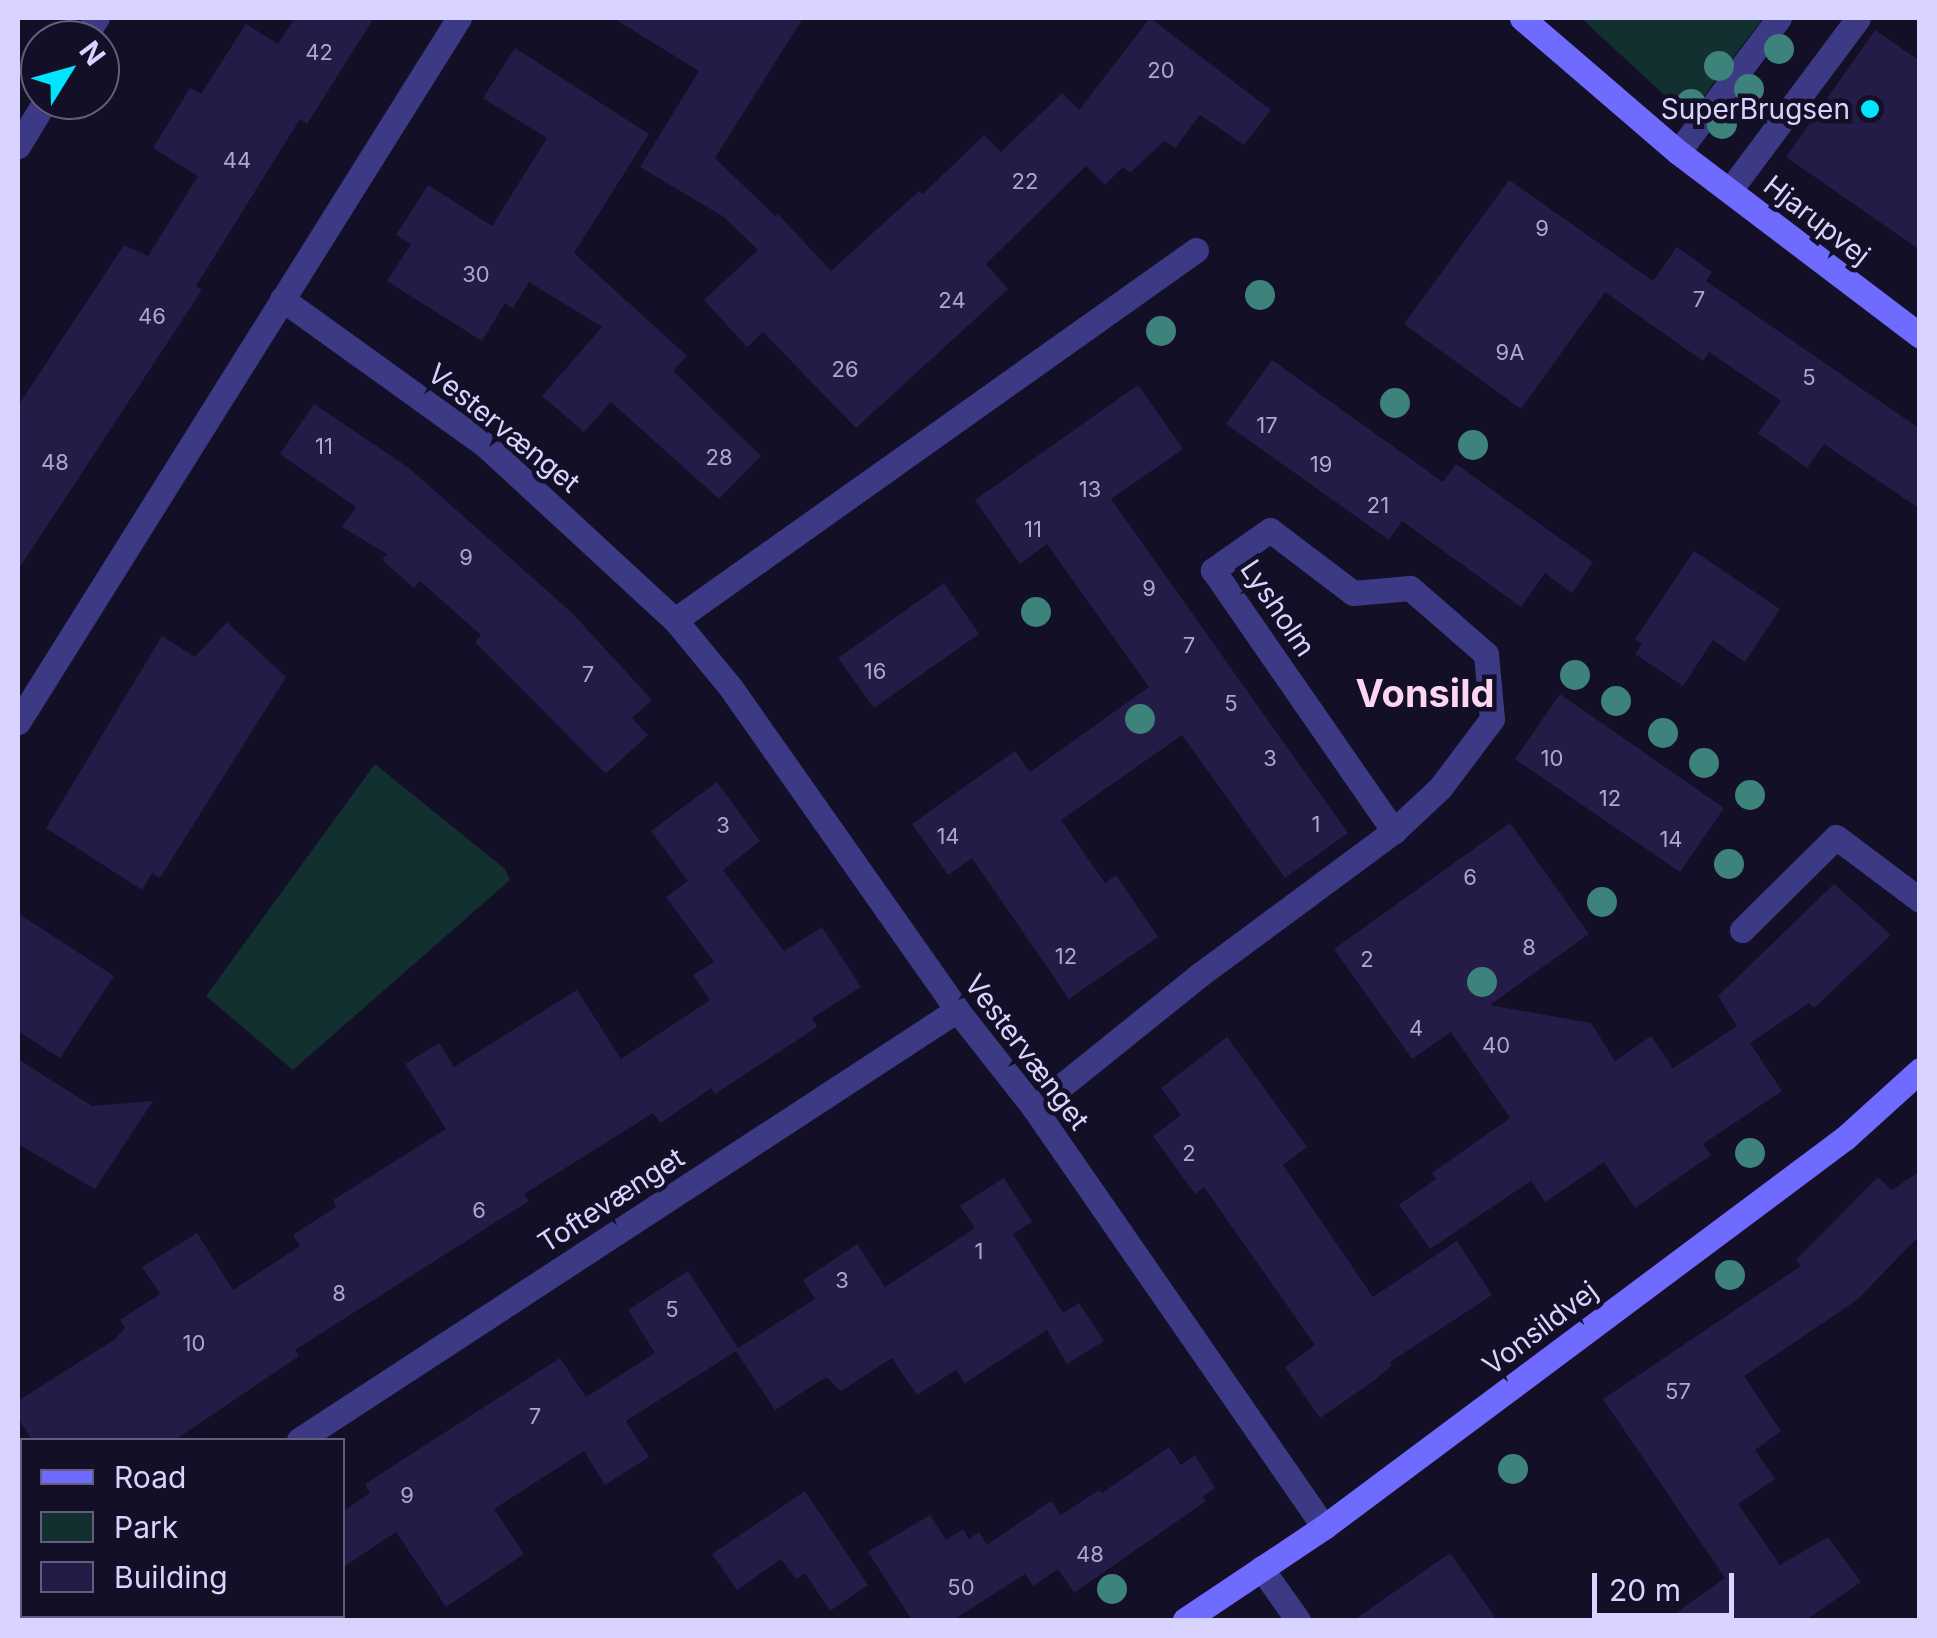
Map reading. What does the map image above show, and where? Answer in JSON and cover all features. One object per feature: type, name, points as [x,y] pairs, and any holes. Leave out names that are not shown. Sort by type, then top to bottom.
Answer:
[{"type":"main road","name":"Hjarupvej","points":[[1522,18],[1678,152],[1920,336]]},
{"type":"main road","name":"Vonsildvej","points":[[1184,1620],[1324,1527],[1846,1138],[1920,1070]]},
{"type":"street","points":[[18,722],[458,18]]},
{"type":"street","points":[[1678,152],[1779,18]]},
{"type":"street","points":[[1730,190],[1858,18]]},
{"type":"street","points":[[18,146],[34,120]]},
{"type":"street","points":[[675,620],[1196,250]]},
{"type":"street","name":"Vestervænget","points":[[282,299],[484,444],[675,620],[730,688],[957,1010],[1034,1108],[1324,1527]]},
{"type":"street","name":"Lysholm","points":[[1034,1108],[1198,976],[1394,830],[1440,788],[1492,719],[1486,654],[1410,588],[1353,593],[1270,530],[1213,570],[1394,830]]},
{"type":"street","points":[[1742,930],[1836,837],[1920,900]]},
{"type":"street","name":"Toftevænget","points":[[302,1438],[957,1010]]},
{"type":"street","points":[[1261,1568],[1298,1620]]},
{"type":"green space","points":[[1581,18],[1763,18],[1688,117]]},
{"type":"green space","points":[[375,764],[505,869],[510,880],[293,1070],[206,996]]},
{"type":"building","points":[[295,18],[374,18],[307,124],[300,119],[196,286],[202,290],[18,570],[18,406],[124,245],[148,256],[198,176],[153,148],[190,88],[201,94],[246,24],[278,44]]},
{"type":"building","points":[[613,18],[803,18],[715,158],[775,216],[778,214],[831,271],[919,191],[923,194],[984,135],[1001,152],[1062,93],[1079,110],[1150,18],[1271,110],[1244,145],[1200,115],[1175,148],[1164,141],[1130,173],[1123,167],[1105,185],[1086,166],[986,264],[1008,289],[856,428],[763,332],[747,347],[704,300],[758,250],[724,217],[640,167],[699,71]]},
{"type":"building","name":"SuperBrugsen","points":[[1875,30],[1920,61],[1920,250],[1786,157]]},
{"type":"building","points":[[515,48],[649,134],[574,253],[687,356],[673,371],[761,456],[719,499],[611,402],[584,432],[542,396],[602,327],[529,282],[513,308],[505,303],[482,341],[387,281],[411,244],[396,235],[428,185],[492,226],[547,138],[483,98]]},
{"type":"building","points":[[1509,180],[1653,281],[1677,247],[1712,272],[1706,281],[1920,429],[1920,509],[1824,444],[1807,468],[1758,433],[1781,401],[1709,352],[1703,361],[1605,292],[1521,409],[1404,324]]},
{"type":"building","points":[[1272,360],[1443,482],[1456,464],[1593,562],[1572,593],[1545,573],[1521,607],[1402,521],[1389,540],[1226,424]]},
{"type":"building","points":[[1138,385],[1183,449],[1111,499],[1348,833],[1285,878],[1182,735],[1061,820],[1105,883],[1116,875],[1158,937],[1069,999],[972,858],[948,875],[912,824],[1015,751],[1030,772],[1149,687],[1047,544],[1020,564],[975,500]]},
{"type":"building","points":[[314,404],[409,468],[572,613],[652,700],[632,718],[648,735],[610,770],[605,773],[475,642],[481,635],[420,581],[414,588],[382,560],[387,554],[342,527],[356,507],[280,454]]},
{"type":"building","points":[[1694,551],[1780,609],[1745,662],[1713,640],[1683,686],[1635,654],[1642,644],[1635,639]]},
{"type":"building","points":[[944,583],[979,634],[874,708],[838,658]]},
{"type":"building","points":[[227,622],[286,677],[160,878],[152,873],[142,890],[46,828],[162,636],[195,657]]},
{"type":"building","points":[[1560,694],[1724,808],[1680,872],[1515,759]]},
{"type":"building","points":[[717,782],[760,841],[723,870],[784,951],[822,927],[861,987],[812,1018],[817,1027],[715,1094],[711,1088],[661,1123],[653,1113],[524,1194],[529,1201],[295,1350],[299,1356],[178,1438],[31,1438],[18,1418],[18,1401],[115,1339],[125,1328],[120,1320],[160,1294],[142,1267],[197,1233],[233,1290],[300,1246],[293,1235],[336,1207],[333,1200],[446,1129],[405,1064],[439,1043],[454,1067],[577,990],[621,1059],[710,1000],[693,975],[714,962],[666,897],[688,881],[651,831]]},
{"type":"building","points":[[1510,823],[1589,934],[1490,1005],[1591,1023],[1615,1061],[1651,1036],[1673,1068],[1737,1026],[1718,996],[1834,884],[1891,935],[1814,1008],[1809,1003],[1750,1043],[1782,1091],[1703,1144],[1711,1155],[1635,1208],[1604,1162],[1545,1202],[1531,1181],[1430,1249],[1399,1205],[1436,1179],[1432,1173],[1510,1118],[1451,1032],[1412,1059],[1334,949]]},
{"type":"building","points":[[18,913],[114,976],[60,1058],[18,1031]]},
{"type":"building","points":[[1227,1037],[1307,1147],[1283,1165],[1373,1297],[1457,1241],[1492,1295],[1390,1362],[1392,1365],[1375,1380],[1320,1418],[1285,1367],[1315,1345],[1204,1187],[1195,1194],[1153,1136],[1181,1115],[1161,1088]]},
{"type":"building","points":[[18,1059],[92,1106],[153,1101],[95,1189],[18,1144]]},
{"type":"building","points":[[1920,1171],[1920,1235],[1857,1300],[1744,1376],[1781,1431],[1755,1450],[1775,1479],[1738,1504],[1780,1565],[1828,1537],[1861,1582],[1806,1620],[1666,1620],[1725,1578],[1603,1399],[1801,1266],[1796,1260],[1878,1177],[1892,1190]]},
{"type":"building","points":[[1004,1178],[1032,1222],[1013,1234],[1063,1313],[1079,1303],[1104,1341],[1067,1364],[1047,1330],[965,1383],[956,1370],[917,1395],[892,1358],[841,1391],[826,1377],[775,1410],[736,1351],[626,1421],[649,1457],[605,1485],[584,1451],[494,1509],[524,1554],[446,1607],[396,1532],[345,1566],[345,1510],[370,1493],[365,1484],[560,1358],[586,1397],[655,1353],[628,1310],[688,1271],[738,1348],[815,1299],[803,1280],[857,1244],[885,1287],[975,1228],[960,1206]]},
{"type":"building","points":[[1169,1447],[1181,1465],[1195,1455],[1215,1488],[1202,1497],[1206,1501],[1074,1593],[1058,1569],[1033,1586],[1025,1574],[953,1620],[912,1620],[868,1552],[930,1515],[946,1540],[963,1529],[969,1539],[979,1532],[987,1545],[1051,1501],[1061,1515],[1099,1490],[1102,1493]]},
{"type":"building","points":[[805,1491],[868,1585],[830,1611],[805,1573],[796,1579],[781,1559],[737,1590],[712,1554]]},
{"type":"building","points":[[1450,1553],[1497,1620],[1354,1620]]},
{"type":"place","name":"SuperBrugsen","points":[[1870,109]]},
{"type":"district","name":"Vonsild","points":[[1425,694]]}]
